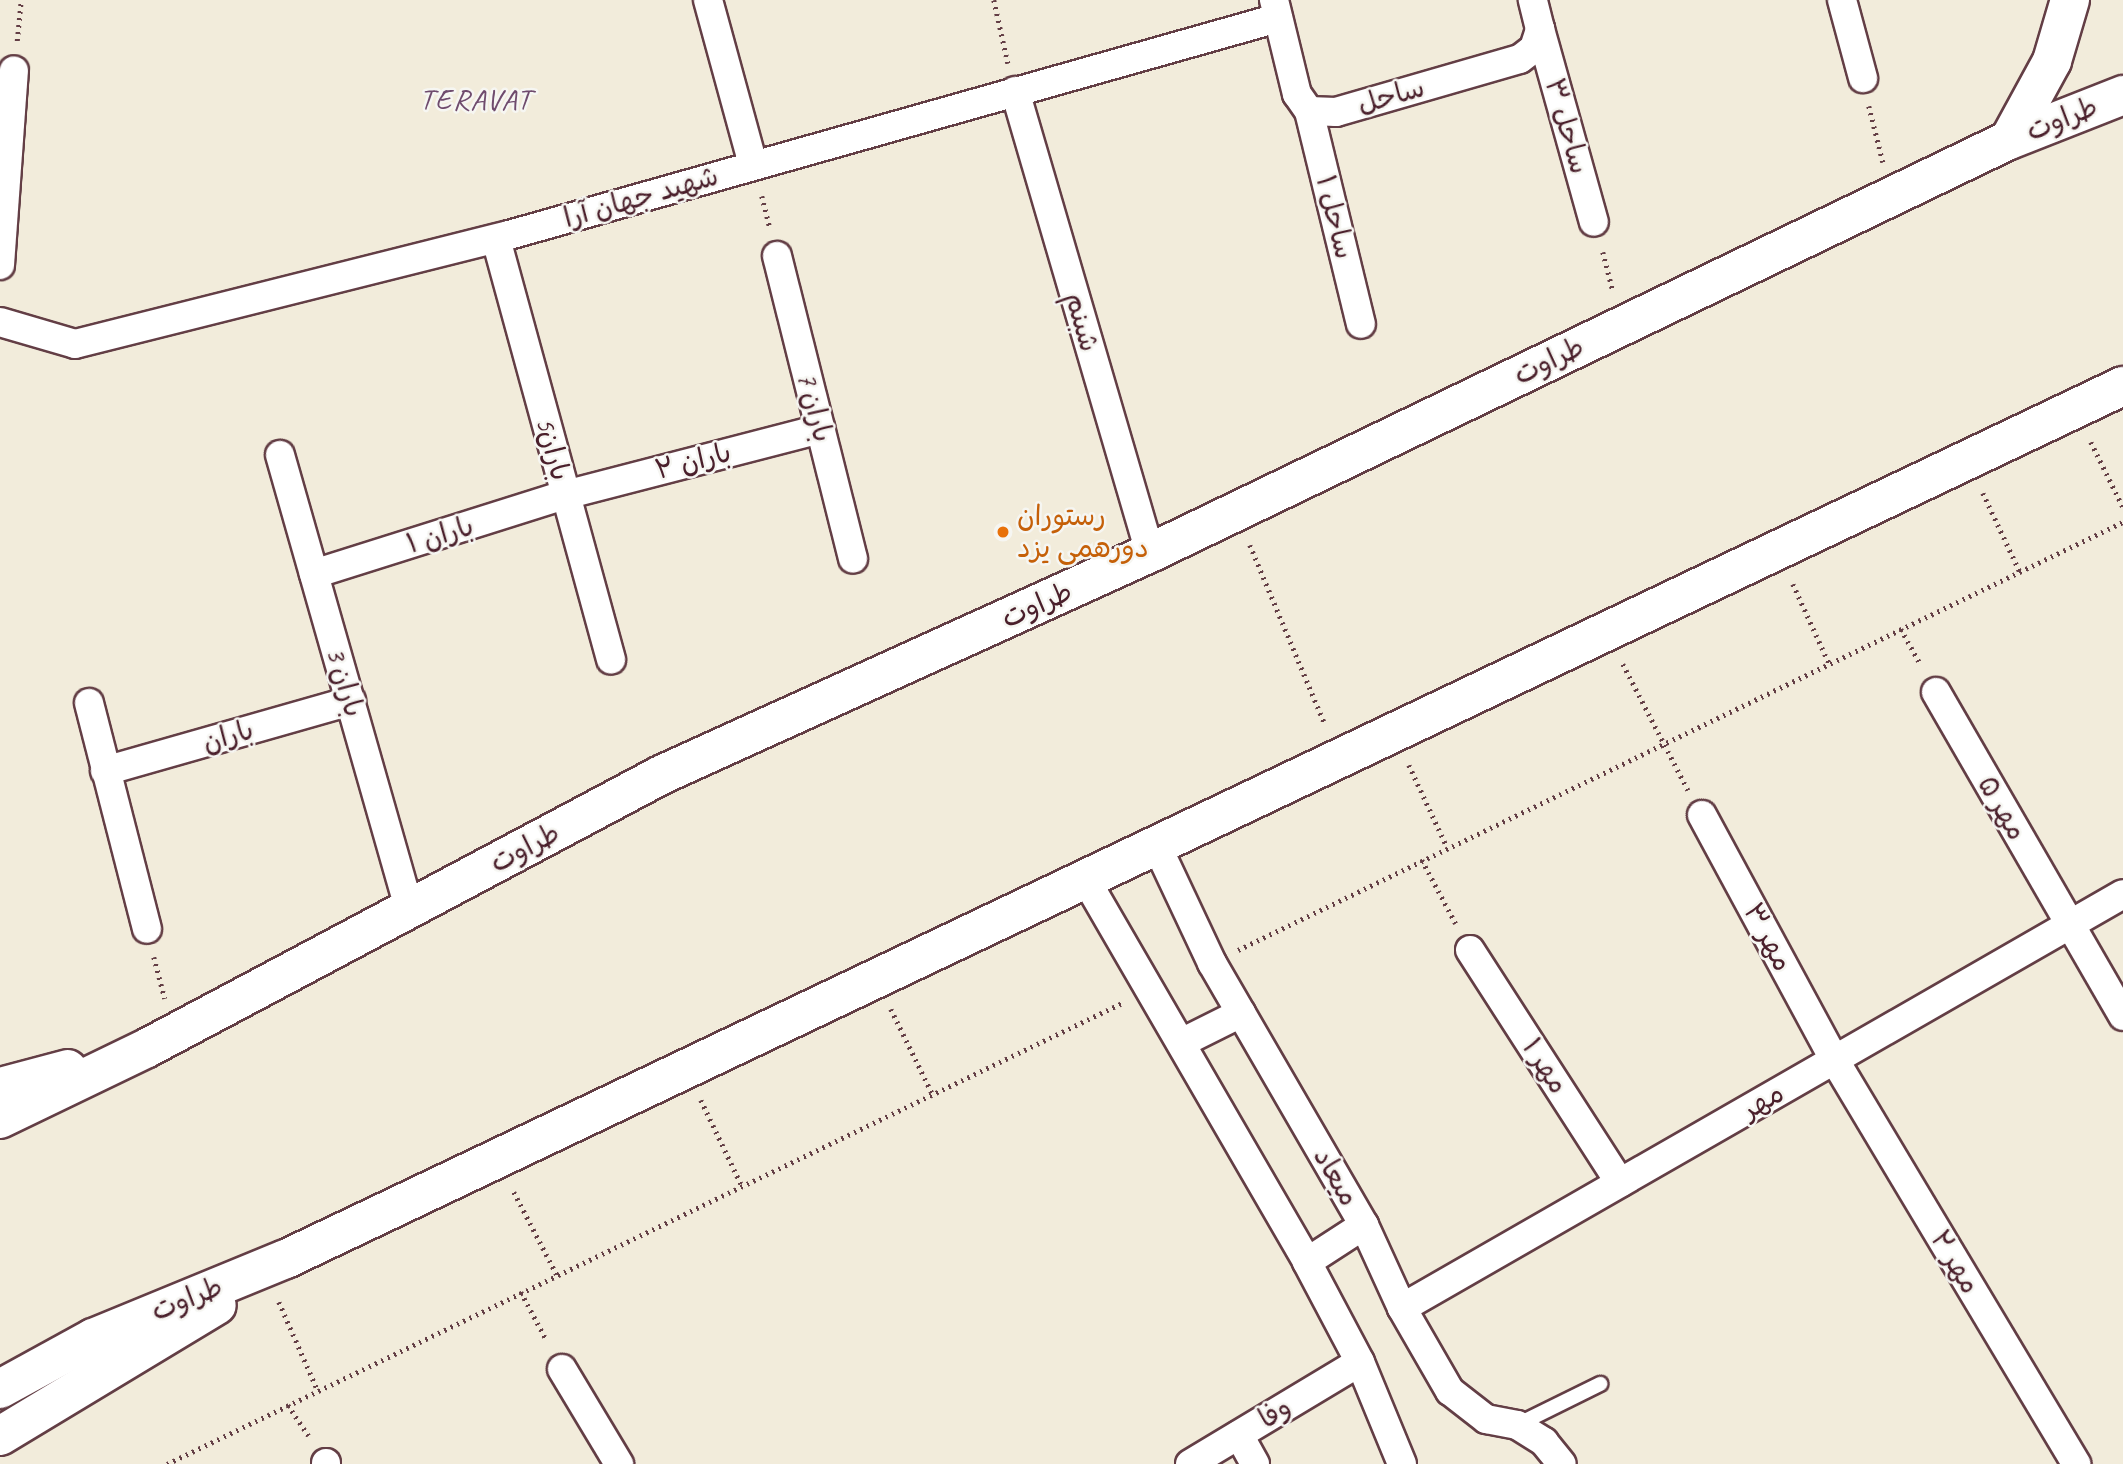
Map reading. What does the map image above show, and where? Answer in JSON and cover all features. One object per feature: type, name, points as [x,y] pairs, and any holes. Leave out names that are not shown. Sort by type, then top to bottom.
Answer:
[{"type":"main road","points":[[2009,140],[2052,61],[2070,0]]},
{"type":"main road","name":"طراوت","points":[[0,1119],[46,1100],[160,1041],[661,775],[1150,553],[2009,140],[2123,95]]},
{"type":"main road","name":"طراوت","points":[[0,1389],[93,1338],[286,1259],[2123,386]]},
{"type":"main road","points":[[0,1087],[160,1041]]},
{"type":"main road","points":[[0,1128],[46,1100]]},
{"type":"main road","points":[[0,1436],[146,1352],[286,1259]]},
{"type":"main road","points":[[0,1355],[15,1357],[93,1338]]},
{"type":"street","points":[[708,0],[753,164]]},
{"type":"street","points":[[1533,0],[1540,29]]},
{"type":"street","points":[[1842,0],[1863,78]]},
{"type":"street","points":[[1276,9],[1297,94],[1309,111]]},
{"type":"street","name":"شهید جهان آرا","points":[[0,322],[75,344],[496,239],[1015,91],[1276,9]]},
{"type":"street","name":"ساحل","points":[[1309,111],[1336,112],[1520,59],[1534,48],[1540,29]]},
{"type":"street","name":"ساحل ۳","points":[[1540,29],[1594,222]]},
{"type":"street","points":[[0,265],[14,71]]},
{"type":"street","name":"شبنم","points":[[1015,91],[1150,553]]},
{"type":"street","name":"ساحل ۱","points":[[1309,111],[1361,324]]},
{"type":"street","name":"باران5","points":[[496,239],[611,660]]},
{"type":"street","name":"باران 7","points":[[777,256],[853,559]]},
{"type":"street","name":"باران ۲","points":[[565,495],[821,429]]},
{"type":"street","name":"باران 3","points":[[280,455],[409,909]]},
{"type":"street","name":"باران ۱","points":[[314,574],[565,495]]},
{"type":"street","name":"مهر ۵","points":[[1936,692],[2123,1016]]},
{"type":"street","name":"باران","points":[[105,771],[351,701]]},
{"type":"street","points":[[89,703],[147,929]]},
{"type":"street","name":"مهر ۳","points":[[1702,815],[1834,1059]]},
{"type":"street","name":"میعاد","points":[[1156,844],[1241,1013],[1364,1226],[1402,1308],[1450,1391],[1486,1419],[1517,1425],[1544,1442],[1562,1464]]},
{"type":"street","points":[[1086,880],[1183,1042],[1307,1262],[1360,1362],[1402,1464]]},
{"type":"street","name":"مهر","points":[[1402,1308],[2123,894]]},
{"type":"street","name":"مهر ۱","points":[[1470,950],[1620,1183]]},
{"type":"street","points":[[1183,1042],[1241,1013]]},
{"type":"street","name":"مهر ۲","points":[[1834,1059],[2076,1464]]},
{"type":"street","points":[[1307,1262],[1364,1226]]},
{"type":"street","name":"وفا","points":[[1191,1464],[1360,1362]]},
{"type":"street","points":[[562,1369],[620,1464]]},
{"type":"street","points":[[1239,1435],[1255,1464]]},
{"type":"lane","points":[[1517,1425],[1600,1384]]},
{"type":"path","points":[[14,71],[21,0]]},
{"type":"path","points":[[994,0],[1015,91]]},
{"type":"path","points":[[1863,78],[1892,197]]},
{"type":"path","points":[[753,164],[777,256]]},
{"type":"path","points":[[1594,222],[1623,326]]},
{"type":"path","points":[[2074,409],[2123,508]]},
{"type":"path","points":[[1968,460],[2020,572]]},
{"type":"path","points":[[1236,512],[1339,757]]},
{"type":"path","points":[[1777,550],[1829,663]]},
{"type":"path","points":[[1901,629],[1936,692]]},
{"type":"path","points":[[1608,630],[1661,744],[1702,815]]},
{"type":"path","points":[[1394,732],[1447,847]]},
{"type":"path","points":[[1422,860],[1470,950]]},
{"type":"path","points":[[147,929],[160,1041]]},
{"type":"path","points":[[877,979],[934,1097]]},
{"type":"path","points":[[687,1069],[743,1188]]},
{"type":"path","points":[[497,1159],[557,1275]]},
{"type":"path","points":[[521,1292],[562,1369]]},
{"type":"path","points":[[288,1405],[326,1464]]},
{"type":"place","name":"رستوران دورهمی یزد","points":[[1003,532]]},
{"type":"district","name":"TERAVAT","points":[[476,99]]}]
